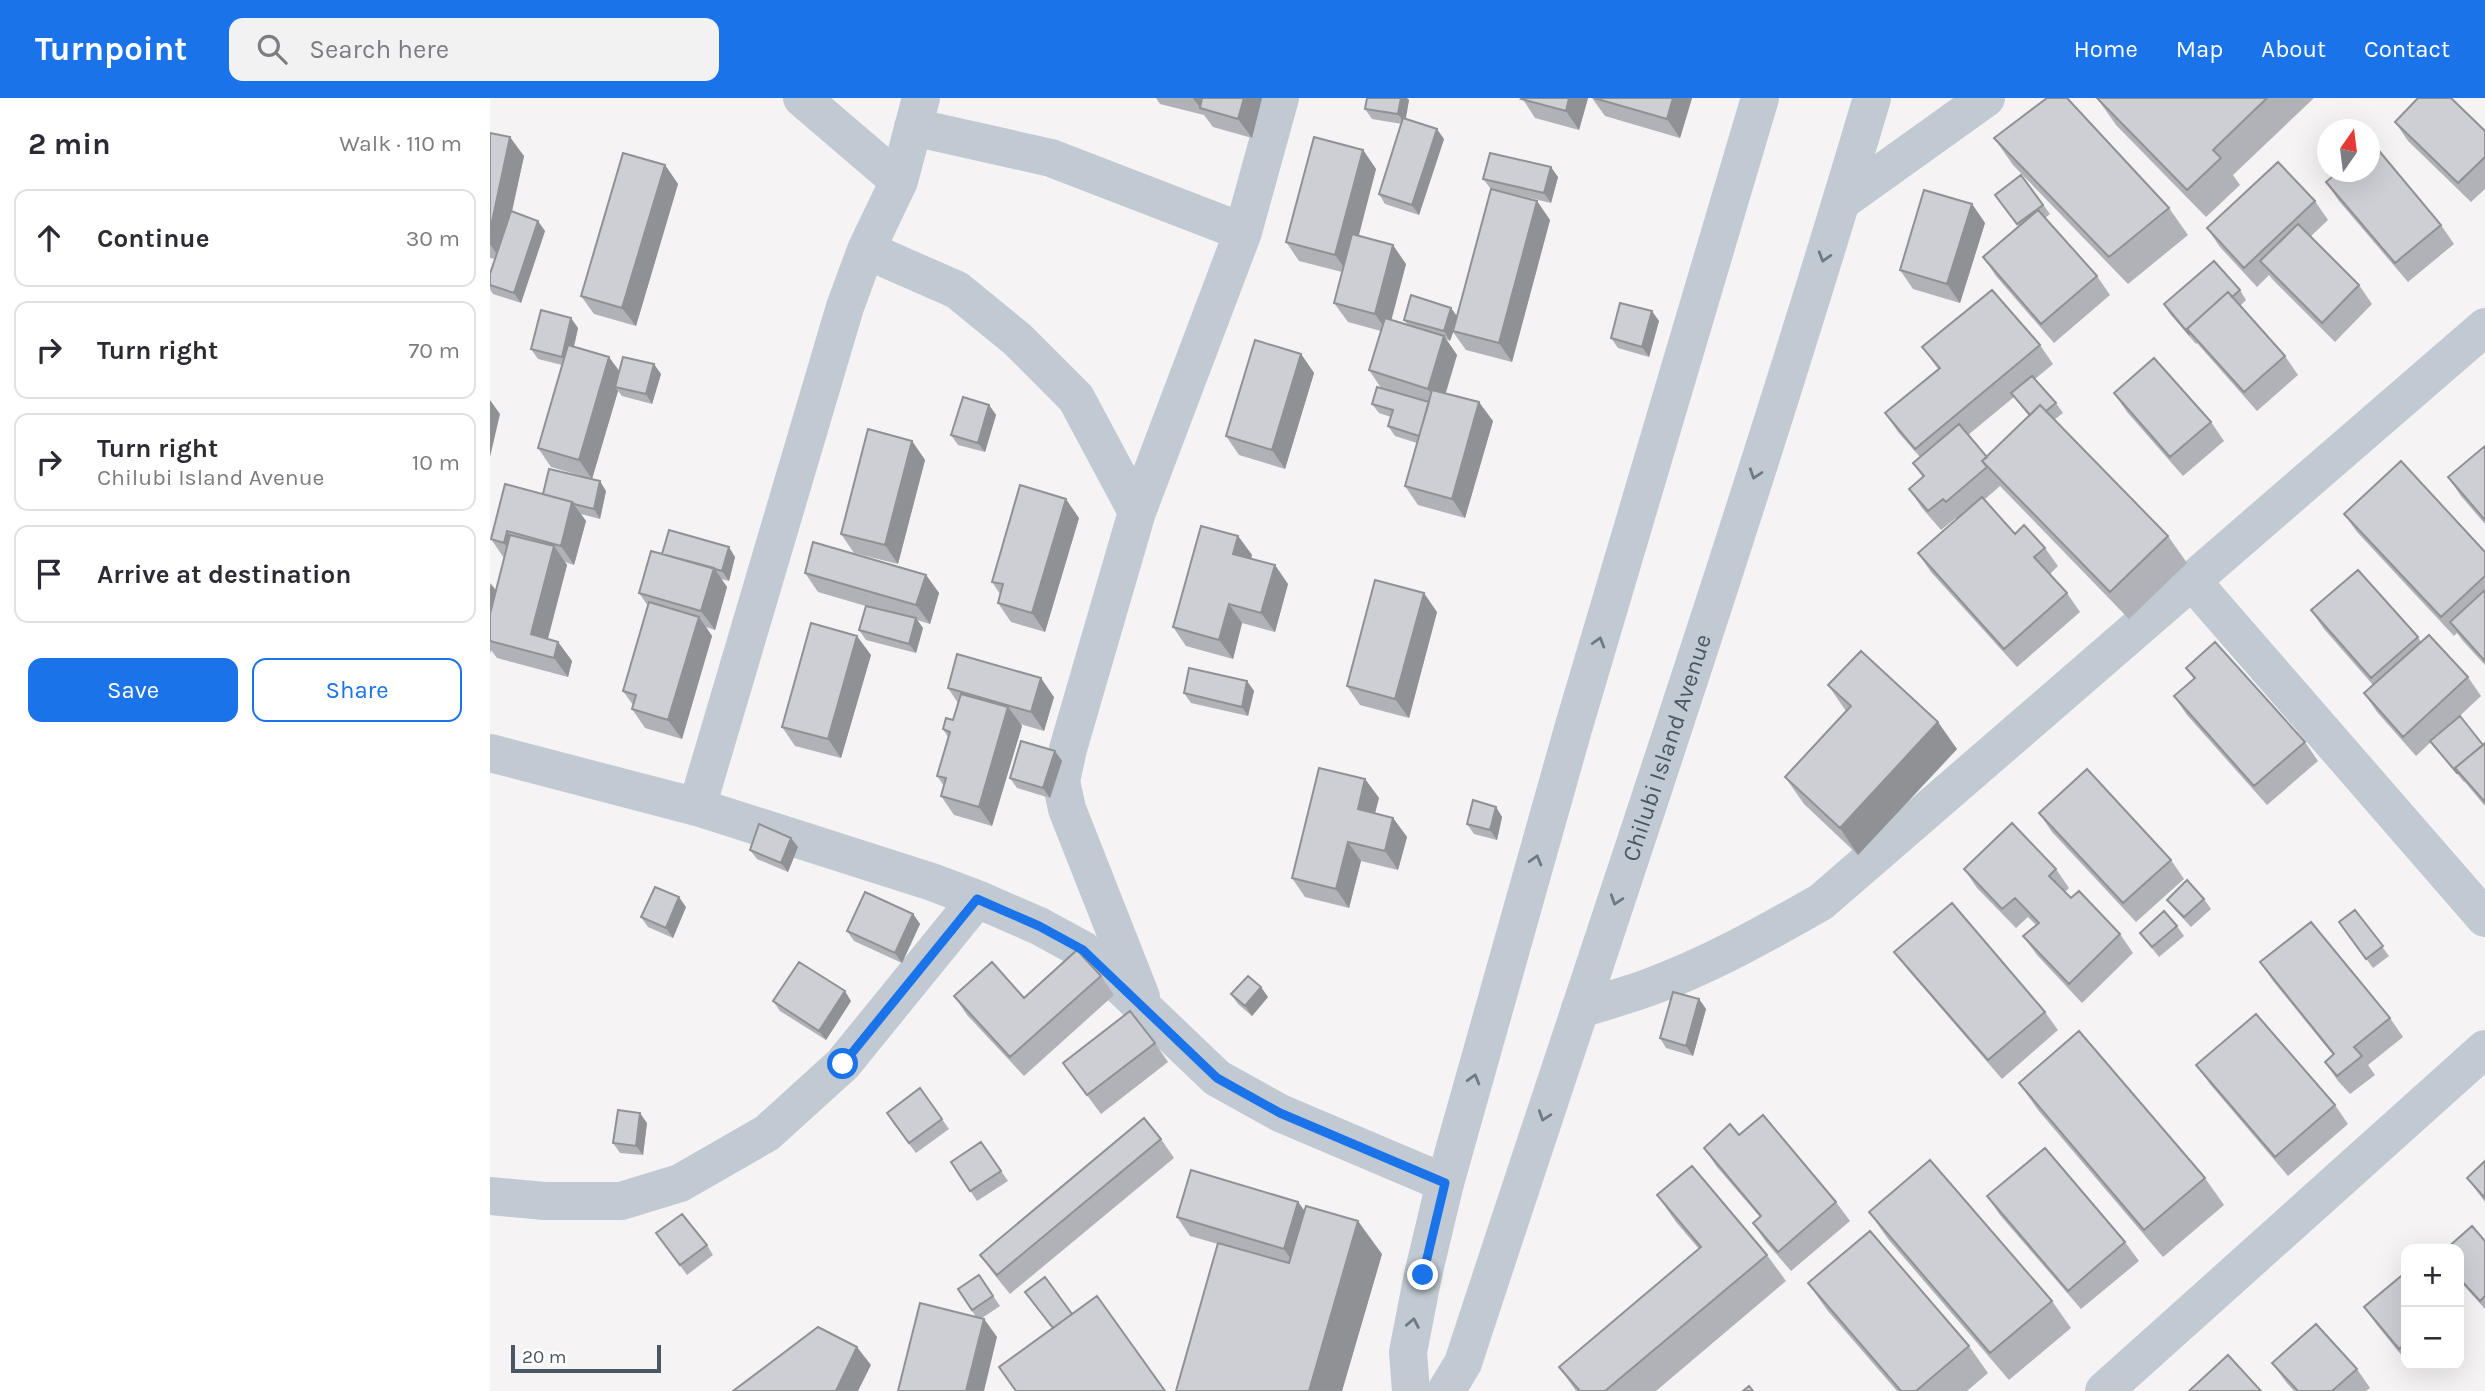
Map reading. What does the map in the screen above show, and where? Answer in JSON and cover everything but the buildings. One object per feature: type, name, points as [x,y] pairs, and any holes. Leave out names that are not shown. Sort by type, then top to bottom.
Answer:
[{"type":"street","points":[[802,98],[899,181]]},
{"type":"street","points":[[1146,1009],[1067,809],[1061,781],[1137,512],[1243,232],[1280,98]]},
{"type":"street","points":[[1411,1391],[1408,1352],[1445,1183],[1573,729],[1760,98]]},
{"type":"street","name":"Chilubi Island Avenue","points":[[1446,1391],[1463,1363],[1580,1009],[1765,444],[1872,98]]},
{"type":"street","points":[[1842,201],[1986,98]]},
{"type":"street","points":[[697,807],[828,360],[866,250],[899,181],[917,112],[1051,158],[1243,232]]},
{"type":"street","points":[[866,250],[957,290],[1017,339],[1076,398],[1137,512]]},
{"type":"street","points":[[1580,1009],[1647,988],[1686,972],[1749,944],[1821,902],[2485,327]]},
{"type":"street","points":[[2192,581],[2485,918]]},
{"type":"street","points":[[490,753],[697,807],[977,899],[1039,926],[1083,950],[1217,1078],[1280,1113],[1445,1183]]},
{"type":"street","points":[[490,1196],[621,1201],[680,1183],[767,1133],[843,1064],[977,899]]},
{"type":"street","points":[[2104,1391],[2485,1049]]},
{"type":"route","points":[[843,1064],[977,899],[1039,926],[1083,950],[1217,1078],[1280,1113],[1445,1183],[1423,1275]]}]
